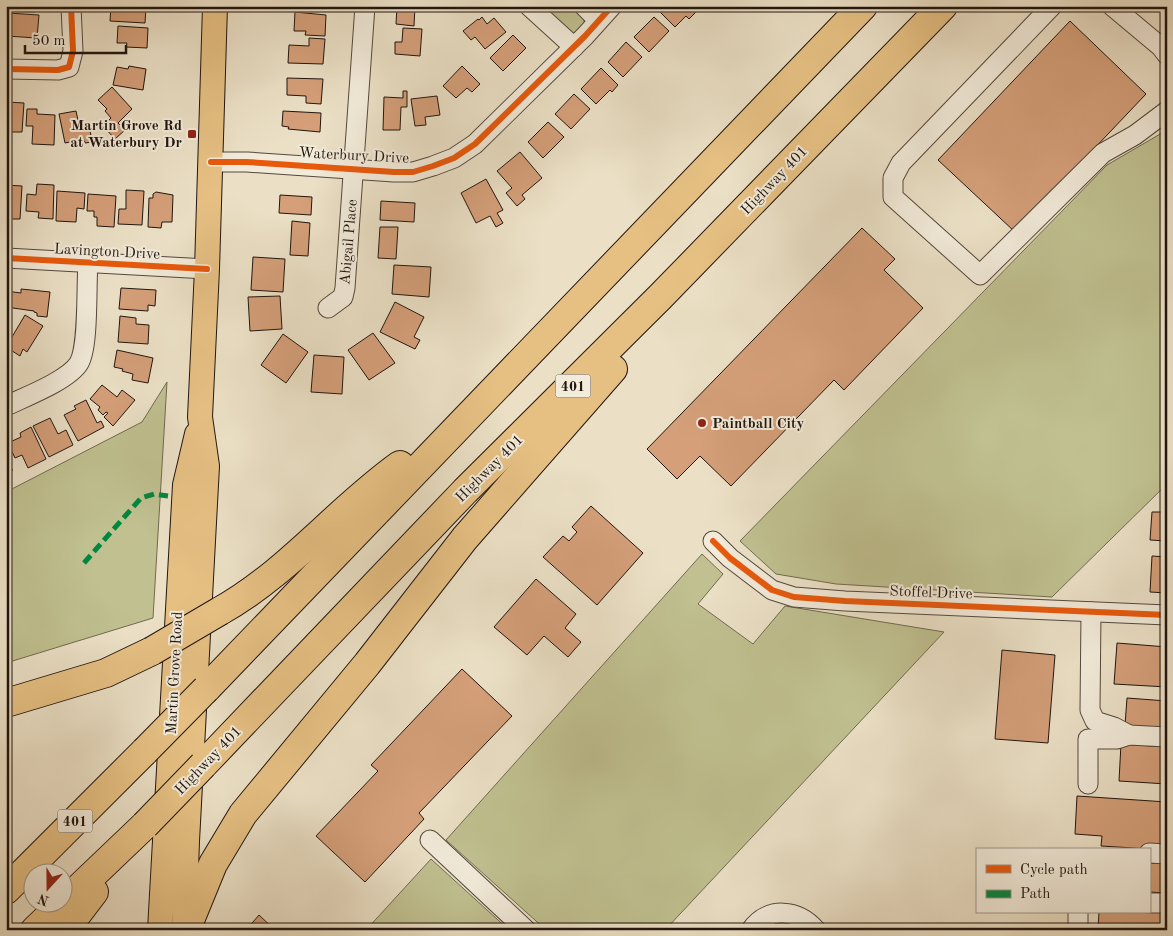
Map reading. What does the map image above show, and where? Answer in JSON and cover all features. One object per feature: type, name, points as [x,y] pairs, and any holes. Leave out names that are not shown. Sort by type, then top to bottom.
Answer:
[{"type":"highway","name":"401","points":[[6,890],[206,689],[863,6]]},
{"type":"highway","name":"Highway 401","points":[[35,930],[145,825],[418,539],[572,386],[943,6]]},
{"type":"highway","points":[[185,930],[212,866],[243,814],[367,664],[465,538],[691,280],[755,199]]},
{"type":"highway","points":[[6,703],[106,673],[152,651],[238,602],[266,581],[393,469],[472,412]]},
{"type":"highway","points":[[65,930],[145,825]]},
{"type":"main road","name":"Martin Grove Road","points":[[160,930],[185,485],[200,417],[207,269],[215,6]]},
{"type":"main road","name":"Martin Grove Road","points":[[185,930],[187,841],[207,466],[200,417]]},
{"type":"street","points":[[6,69],[58,70],[69,67],[73,51],[71,6]]},
{"type":"street","name":"Abigail Place","points":[[328,308],[342,297],[345,288],[352,168],[365,6]]},
{"type":"street","points":[[530,6],[574,47]]},
{"type":"street","points":[[584,6],[598,20]]},
{"type":"street","name":"Waterbury Drive","points":[[210,162],[413,172],[454,158],[475,144],[492,129],[612,6]]},
{"type":"street","points":[[1052,6],[901,163],[893,178],[893,197],[980,275],[1103,153],[1135,135],[1167,111]]},
{"type":"street","points":[[1112,6],[1161,47],[1167,56]]},
{"type":"street","name":"Lavington Drive","points":[[6,258],[207,269]]},
{"type":"street","points":[[6,406],[52,384],[79,364],[85,348],[88,263]]},
{"type":"street","name":"Stoffel Drive","points":[[713,542],[730,558],[772,590],[794,596],[845,601],[1167,615]]},
{"type":"street","points":[[1091,612],[1090,710],[1095,721],[1114,727],[1129,735]]},
{"type":"street","points":[[1088,784],[1088,739],[1117,739],[1129,735],[1167,737]]},
{"type":"street","points":[[430,840],[526,930]]},
{"type":"street","points":[[1150,853],[1167,854]]},
{"type":"street","points":[[1150,903],[1167,903]]},
{"type":"street","points":[[751,930],[762,918],[783,912],[806,920],[816,930]]},
{"type":"street","points":[[1078,914],[1078,930]]},
{"type":"green space","points":[[539,6],[570,6],[583,17],[585,25],[580,33],[572,35]]},
{"type":"green space","points":[[1167,130],[1167,484],[1052,597],[836,584],[776,574],[740,541],[1107,165]]},
{"type":"green space","points":[[167,382],[153,618],[6,663],[6,492],[142,422]]},
{"type":"green space","points":[[702,554],[723,574],[698,604],[753,644],[785,606],[944,632],[665,930],[546,930],[446,840]]},
{"type":"green space","points":[[431,859],[509,930],[366,930]]},
{"type":"building","points":[[6,6],[35,6],[35,12],[6,11]]},
{"type":"building","points":[[111,6],[153,6],[146,7],[145,23],[110,21]]},
{"type":"building","points":[[397,6],[415,6],[414,26],[396,24]]},
{"type":"building","points":[[665,6],[695,6],[694,8],[697,11],[689,19],[686,16],[675,27],[660,12]]},
{"type":"building","points":[[295,12],[326,15],[325,36],[305,35],[306,31],[294,31]]},
{"type":"building","points":[[8,13],[39,15],[37,38],[6,36]]},
{"type":"building","points":[[482,17],[487,24],[494,18],[506,32],[485,49],[475,37],[471,40],[463,31]]},
{"type":"building","points":[[654,17],[669,31],[649,52],[634,37]]},
{"type":"building","points":[[1070,21],[1146,94],[1015,232],[938,160]]},
{"type":"building","points":[[118,26],[148,28],[147,48],[126,47],[127,43],[117,43]]},
{"type":"building","points":[[403,28],[422,29],[420,56],[395,54],[395,42],[402,42]]},
{"type":"building","points":[[513,35],[526,48],[503,71],[490,58]]},
{"type":"building","points":[[309,38],[325,39],[323,64],[288,63],[289,45],[309,46]]},
{"type":"building","points":[[626,42],[642,57],[623,77],[608,62]]},
{"type":"building","points":[[129,66],[146,69],[143,90],[113,85],[117,67],[128,69]]},
{"type":"building","points":[[462,66],[480,84],[472,92],[467,88],[456,98],[443,86]]},
{"type":"building","points":[[601,68],[618,85],[596,104],[581,89]]},
{"type":"building","points":[[287,78],[323,79],[321,104],[306,103],[306,96],[287,95]]},
{"type":"building","points":[[112,87],[132,109],[118,123],[125,130],[115,139],[103,126],[111,118],[105,111],[107,109],[98,100]]},
{"type":"building","points":[[403,91],[407,91],[407,107],[401,107],[400,130],[383,130],[384,97],[403,98]]},
{"type":"building","points":[[574,94],[590,109],[571,129],[555,114]]},
{"type":"building","points":[[437,96],[440,115],[425,117],[426,125],[415,126],[411,99]]},
{"type":"building","points":[[7,102],[24,103],[22,132],[6,132]]},
{"type":"building","points":[[27,109],[37,109],[37,114],[55,115],[54,145],[32,144],[33,126],[26,126]]},
{"type":"building","points":[[76,111],[78,120],[82,119],[84,131],[90,130],[92,142],[85,143],[84,139],[65,143],[59,114]]},
{"type":"building","points":[[283,111],[321,113],[320,132],[288,129],[289,127],[282,126]]},
{"type":"building","points":[[548,122],[564,137],[543,158],[528,142]]},
{"type":"building","points":[[520,152],[542,178],[522,195],[525,199],[517,206],[506,193],[512,188],[497,171]]},
{"type":"building","points":[[486,179],[503,210],[497,213],[503,223],[496,227],[490,216],[476,223],[461,193]]},
{"type":"building","points":[[37,184],[54,185],[53,219],[38,218],[39,212],[26,211],[27,194],[36,195]]},
{"type":"building","points":[[6,185],[22,186],[20,219],[6,219]]},
{"type":"building","points":[[126,190],[144,191],[142,225],[118,224],[119,209],[126,209]]},
{"type":"building","points":[[57,191],[85,193],[84,209],[77,208],[76,222],[56,221]]},
{"type":"building","points":[[156,192],[173,195],[172,222],[162,222],[161,228],[148,227],[149,198],[153,198],[153,194]]},
{"type":"building","points":[[88,194],[116,196],[114,227],[97,226],[97,217],[94,217],[94,211],[87,211]]},
{"type":"building","points":[[280,195],[312,197],[311,215],[279,213]]},
{"type":"building","points":[[381,201],[415,203],[414,222],[380,220]]},
{"type":"building","points":[[292,221],[310,223],[308,256],[290,255]]},
{"type":"building","points":[[380,227],[398,227],[396,259],[378,258]]},
{"type":"building","points":[[862,228],[895,259],[884,270],[923,308],[844,390],[834,380],[731,486],[700,456],[677,479],[647,449]]},
{"type":"building","points":[[253,257],[285,259],[283,292],[251,290]]},
{"type":"building","points":[[394,265],[431,267],[429,297],[392,294]]},
{"type":"building","points":[[121,288],[156,290],[155,306],[148,305],[148,311],[119,309]]},
{"type":"building","points":[[21,289],[50,292],[47,317],[37,316],[37,313],[34,311],[6,307],[6,291],[21,293]]},
{"type":"building","points":[[280,296],[282,329],[250,331],[248,297]]},
{"type":"building","points":[[395,302],[424,317],[414,337],[420,340],[415,349],[380,332]]},
{"type":"building","points":[[25,315],[43,326],[27,352],[23,349],[20,356],[6,347]]},
{"type":"building","points":[[120,316],[136,318],[136,324],[149,325],[148,344],[118,342]]},
{"type":"building","points":[[373,333],[395,363],[369,380],[348,350]]},
{"type":"building","points":[[283,334],[308,352],[286,383],[261,365]]},
{"type":"building","points":[[117,350],[153,358],[148,383],[132,380],[133,374],[114,367]]},
{"type":"building","points":[[314,355],[344,357],[342,394],[311,392]]},
{"type":"building","points":[[102,385],[117,397],[122,390],[135,400],[113,426],[104,417],[108,413],[106,412],[103,415],[98,410],[100,407],[90,399]]},
{"type":"building","points":[[86,400],[97,423],[101,421],[104,427],[78,441],[64,415],[76,409],[74,406]]},
{"type":"building","points":[[50,418],[58,434],[66,430],[73,445],[49,457],[33,426]]},
{"type":"building","points":[[31,427],[46,459],[28,468],[22,455],[15,458],[8,443],[21,437],[20,433]]},
{"type":"building","points":[[6,452],[9,456],[7,457],[12,463],[8,466],[13,470],[6,476]]},
{"type":"building","points":[[591,506],[643,553],[597,605],[543,557],[563,536],[569,541],[577,532],[572,527]]},
{"type":"building","points":[[1152,512],[1167,512],[1167,541],[1150,540]]},
{"type":"building","points":[[1152,556],[1167,557],[1167,593],[1150,592]]},
{"type":"building","points":[[536,579],[576,614],[565,628],[581,642],[568,657],[544,636],[527,655],[494,627]]},
{"type":"building","points":[[1117,643],[1167,647],[1167,687],[1114,684]]},
{"type":"building","points":[[1002,650],[1055,655],[1048,743],[995,739]]},
{"type":"building","points":[[462,669],[512,716],[419,813],[424,819],[365,882],[316,836],[378,771],[371,765]]},
{"type":"building","points":[[1127,698],[1167,701],[1167,728],[1125,725]]},
{"type":"building","points":[[1121,744],[1167,747],[1167,784],[1119,781]]},
{"type":"building","points":[[1077,796],[1167,802],[1167,850],[1101,846],[1102,836],[1075,834]]},
{"type":"building","points":[[1150,863],[1167,863],[1167,893],[1150,892]]},
{"type":"building","points":[[1167,909],[1167,930],[1098,930],[1099,914],[1150,914],[1150,912]]},
{"type":"building","points":[[259,915],[275,930],[246,930]]},
{"type":"marked path","points":[[84,563],[141,498],[154,494],[168,496]]},
{"type":"cycle path","points":[[6,69],[58,70],[69,67],[73,51],[71,6]]},
{"type":"cycle path","points":[[211,162],[247,162],[413,172],[454,158],[475,144],[585,36],[612,6]]},
{"type":"cycle path","points":[[6,258],[207,269]]},
{"type":"cycle path","points":[[713,541],[730,558],[772,590],[794,597],[845,601],[1167,615]]},
{"type":"place","name":"Martin Grove Rd at Waterbury Dr","points":[[192,134]]},
{"type":"place","name":"Paintball City","points":[[702,423]]}]
